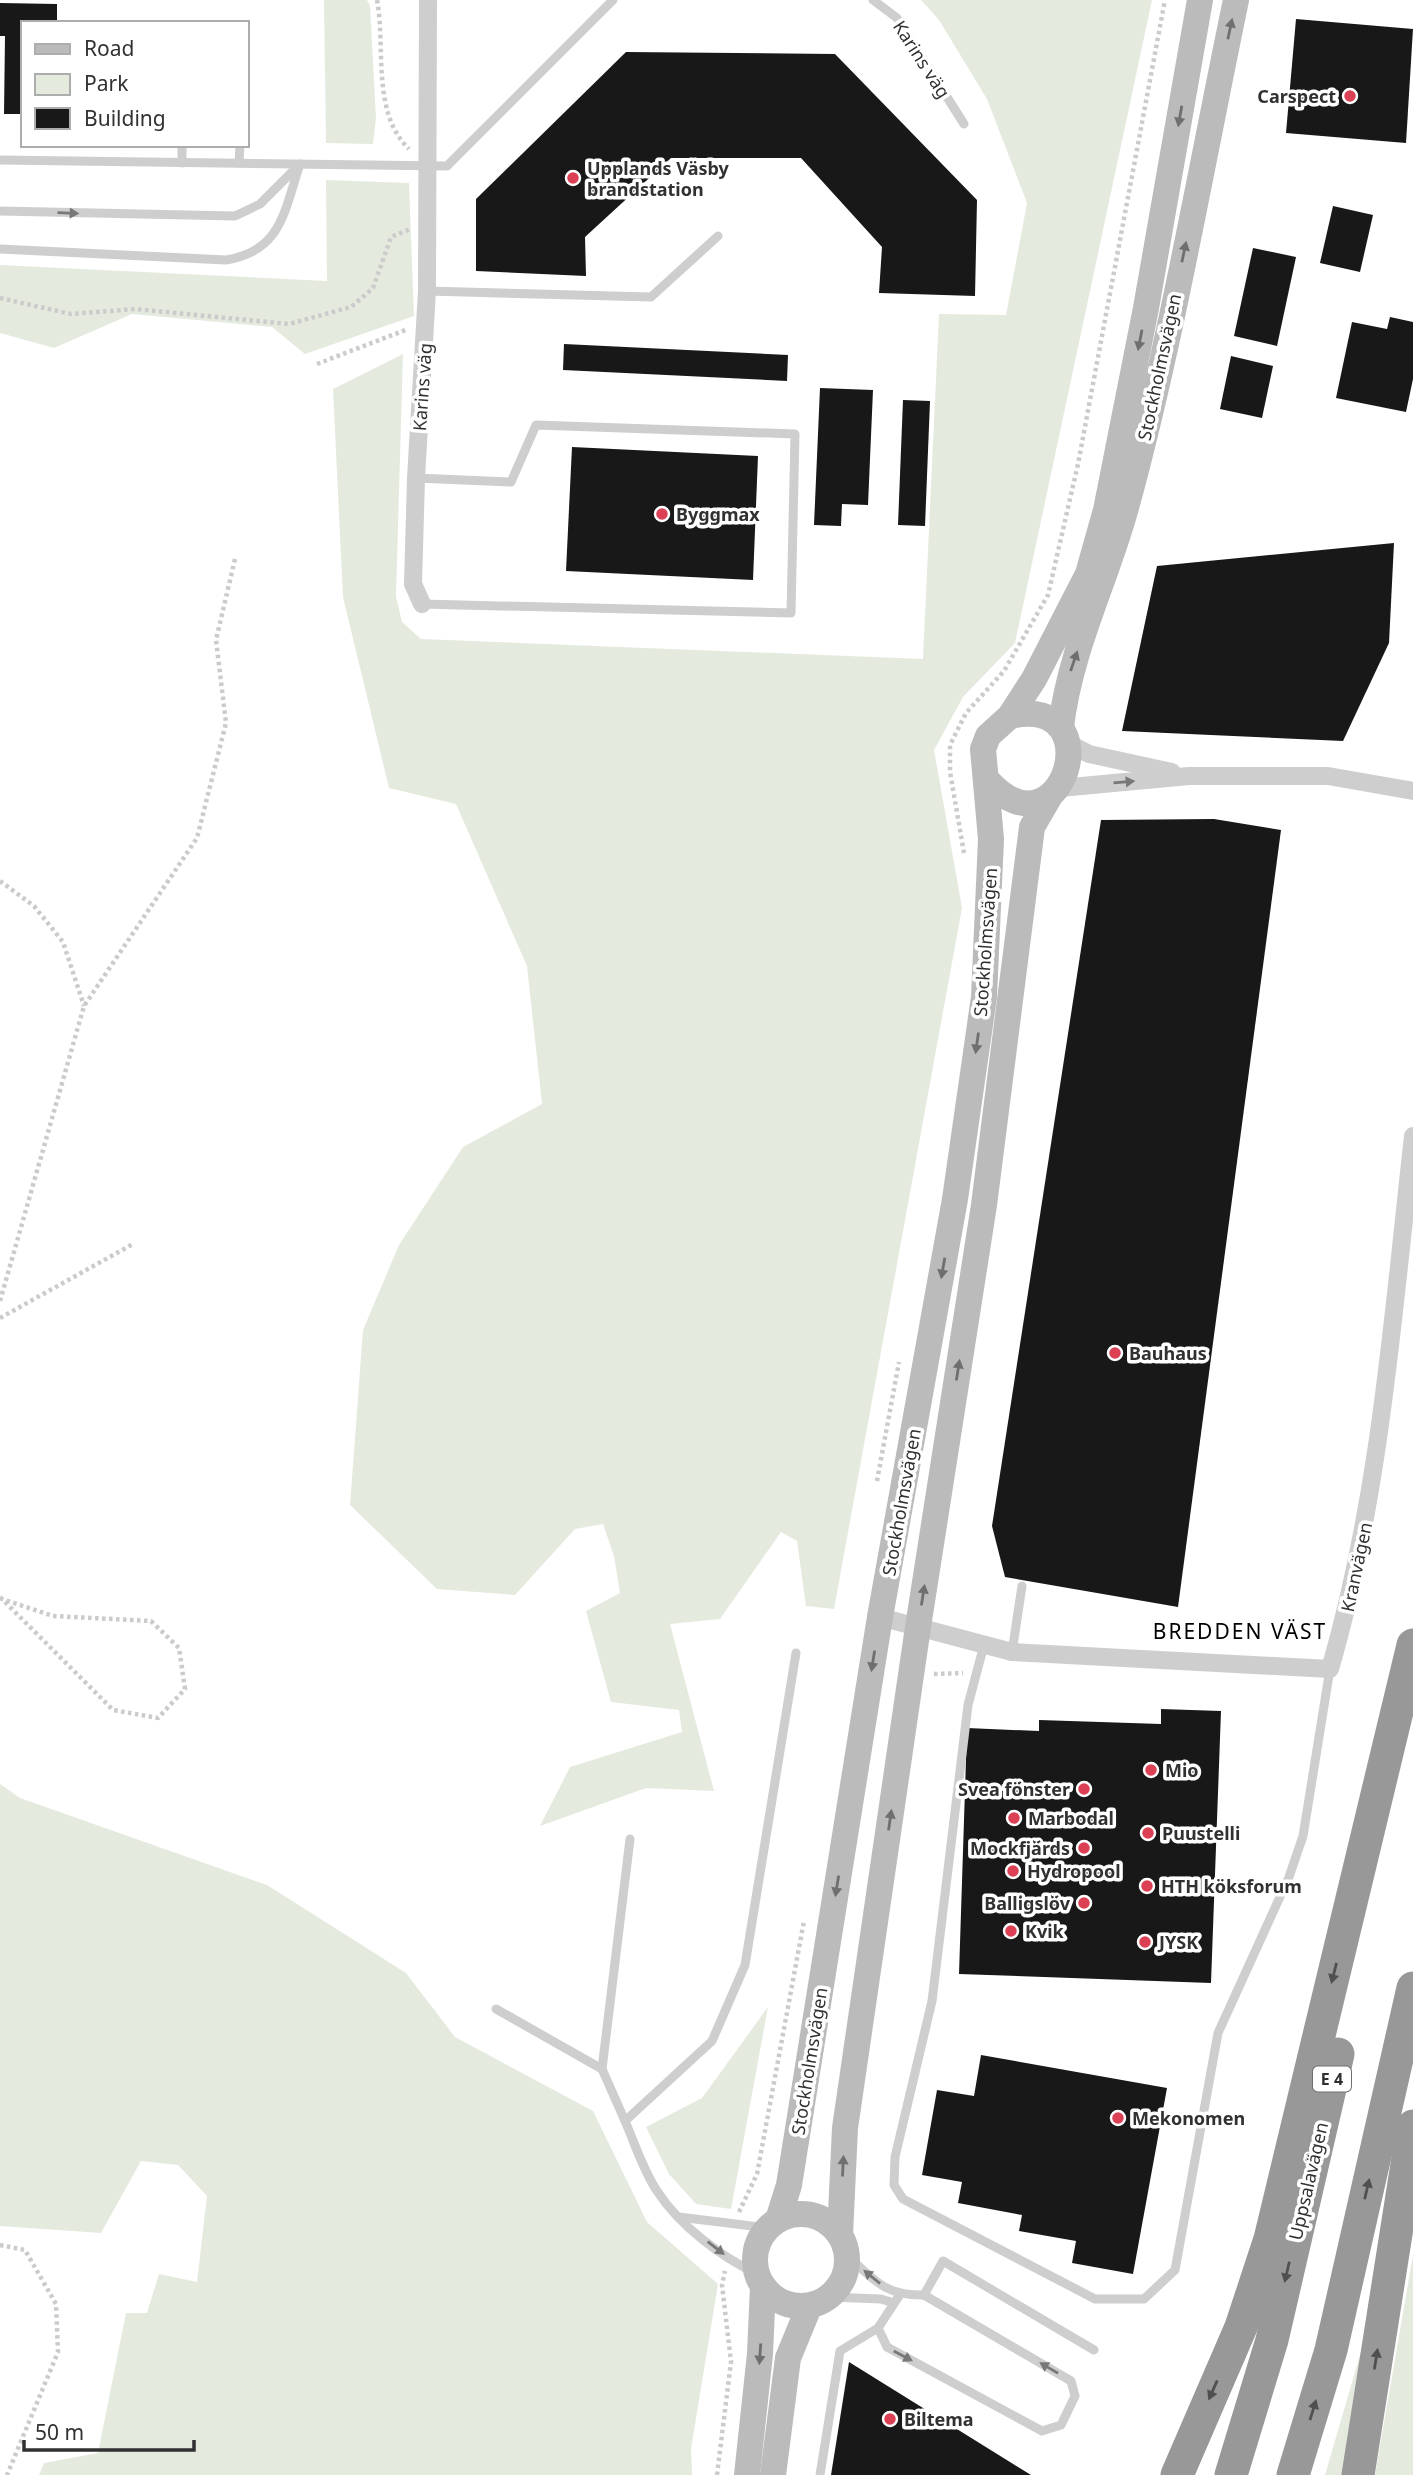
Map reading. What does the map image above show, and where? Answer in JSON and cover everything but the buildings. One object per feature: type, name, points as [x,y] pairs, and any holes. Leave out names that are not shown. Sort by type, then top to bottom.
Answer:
[{"type":"highway","points":[[1177,2475],[1241,2327],[1270,2239],[1413,1645]]},
{"type":"highway","name":"Uppsalavägen","points":[[1231,2475],[1272,2340],[1359,1963],[1413,1678]]},
{"type":"highway","points":[[1293,2475],[1331,2350],[1413,1988]]},
{"type":"highway","points":[[1358,2475],[1413,2126]]},
{"type":"main road","name":"Stockholmsvägen","points":[[747,2475],[760,2354],[760,2280],[756,2250],[773,2224],[789,2185],[880,1617],[955,1199],[984,997],[991,839],[986,780],[982,766],[983,749],[988,736],[1010,716],[1060,633],[1088,574],[1106,510],[1146,308],[1200,0]]},
{"type":"main road","name":"Stockholmsvägen","points":[[773,2475],[788,2358],[819,2302],[844,2278],[845,2128],[918,1628],[984,1205],[1032,827],[1055,792],[1070,761],[1064,735],[1066,684],[1127,506],[1151,410],[1236,0]]},
{"type":"main road","points":[[1010,716],[1037,714],[1064,735]]},
{"type":"main road","points":[[986,780],[999,794],[1014,801],[1027,803],[1055,792]]},
{"type":"main road","points":[[773,2224],[801,2214],[813,2215],[832,2226],[844,2245]]},
{"type":"main road","points":[[760,2280],[781,2302],[819,2302]]},
{"type":"street","name":"Karins väg","points":[[422,604],[413,584],[427,291],[428,0]]},
{"type":"street","points":[[1064,735],[1090,754],[1189,776]]},
{"type":"street","points":[[1055,792],[1189,776],[1328,776],[1413,791]]},
{"type":"street","name":"Kranvägen","points":[[1330,1670],[1365,1527],[1413,1136]]},
{"type":"street","points":[[880,1617],[1013,1653],[1330,1670]]},
{"type":"lane","points":[[0,160],[447,166],[613,0]]},
{"type":"lane","name":"Karins väg","points":[[873,0],[897,18],[964,124]]},
{"type":"lane","points":[[182,147],[182,163]]},
{"type":"lane","points":[[239,163],[240,147]]},
{"type":"lane","points":[[0,211],[235,216],[260,204],[300,164]]},
{"type":"lane","points":[[0,249],[226,260],[250,256],[268,243],[281,219],[300,164]]},
{"type":"lane","points":[[427,291],[651,297],[718,236]]},
{"type":"lane","points":[[416,478],[511,482],[536,425],[795,434],[791,613],[422,604]]},
{"type":"lane","points":[[1013,1653],[1022,1586]]},
{"type":"lane","points":[[984,1645],[968,1705],[932,2001],[895,2157],[894,2185],[903,2199],[1095,2299],[1144,2299],[1175,2270],[1218,2033],[1289,1877],[1303,1836],[1330,1670]]},
{"type":"lane","points":[[625,2121],[712,2041],[745,1965],[796,1653]]},
{"type":"lane","points":[[630,1839],[602,2069],[656,2189],[677,2217],[760,2280]]},
{"type":"lane","points":[[496,2009],[602,2069]]},
{"type":"lane","points":[[677,2217],[773,2224]]},
{"type":"lane","points":[[844,2245],[897,2300]]},
{"type":"lane","points":[[924,2295],[943,2262],[1094,2350]]},
{"type":"lane","points":[[819,2302],[897,2300],[924,2295],[1071,2381],[1075,2396],[1061,2425],[1042,2431],[887,2347],[878,2328]]},
{"type":"lane","points":[[820,2475],[840,2351],[878,2328],[897,2300]]},
{"type":"path","points":[[377,0],[387,117],[399,139],[427,167]]},
{"type":"path","points":[[0,298],[71,314],[135,309],[289,324],[351,307],[373,288],[391,237],[427,222]]},
{"type":"path","points":[[317,364],[384,339]]},
{"type":"path","points":[[0,1301],[84,1006],[197,838],[226,723],[216,640],[235,559]]},
{"type":"path","points":[[0,881],[34,906],[63,942],[84,1006]]},
{"type":"path","points":[[0,1318],[133,1244]]},
{"type":"path","points":[[1,1598],[53,1616],[151,1621],[179,1648],[185,1689],[158,1718],[113,1710],[1,1598]]},
{"type":"path","points":[[933,1674],[977,1672]]},
{"type":"path","points":[[0,2245],[25,2250],[56,2304],[58,2340],[58,2352],[7,2475]]},
{"type":"green space","points":[[324,0],[367,0],[370,6],[376,118],[373,144],[326,143]]},
{"type":"green space","points":[[921,0],[1152,0],[1015,643],[963,697],[934,750],[962,908],[834,1609],[806,1606],[797,1541],[781,1532],[720,1619],[670,1624],[714,1791],[646,1788],[540,1826],[570,1767],[682,1732],[679,1710],[611,1702],[586,1611],[620,1593],[614,1556],[603,1524],[575,1529],[515,1595],[437,1589],[350,1505],[363,1330],[399,1245],[463,1147],[542,1104],[527,966],[456,804],[389,788],[343,597],[333,389],[403,354],[396,596],[402,622],[421,639],[923,659],[939,314],[1006,315],[1027,203],[987,99],[939,20]]},
{"type":"green space","points":[[326,180],[409,183],[414,316],[305,354],[272,327],[132,314],[54,348],[0,333],[0,265],[327,281]]},
{"type":"green space","points":[[0,1784],[20,1798],[267,1885],[406,1973],[455,2037],[593,2111],[647,2222],[718,2284],[691,2449],[692,2475],[39,2475],[44,2463],[98,2453],[126,2313],[147,2313],[159,2274],[197,2282],[207,2196],[178,2165],[141,2161],[101,2233],[0,2226]]},
{"type":"green space","points":[[768,2007],[731,2209],[696,2204],[669,2174],[646,2127],[702,2098]]},
{"type":"green space","points":[[1413,2255],[1413,2475],[1375,2475]]},
{"type":"green space","points":[[1367,2331],[1344,2475],[1325,2475]]},
{"type":"place","name":"Carspect","points":[[1350,96]]},
{"type":"place","name":"Upplands Väsby brandstation","points":[[573,178]]},
{"type":"place","name":"Byggmax","points":[[662,514]]},
{"type":"place","name":"Bauhaus","points":[[1115,1353]]},
{"type":"place","name":"Mio","points":[[1151,1770]]},
{"type":"place","name":"Svea fönster","points":[[1084,1789]]},
{"type":"place","name":"Marbodal","points":[[1014,1818]]},
{"type":"place","name":"Puustelli","points":[[1148,1833]]},
{"type":"place","name":"Mockfjärds","points":[[1084,1848]]},
{"type":"place","name":"Hydropool","points":[[1013,1871]]},
{"type":"place","name":"HTH köksforum","points":[[1147,1886]]},
{"type":"place","name":"Balligslöv","points":[[1084,1903]]},
{"type":"place","name":"Kvik","points":[[1011,1931]]},
{"type":"place","name":"JYSK","points":[[1145,1942]]},
{"type":"place","name":"Mekonomen","points":[[1118,2118]]},
{"type":"place","name":"Biltema","points":[[890,2419]]},
{"type":"district","name":"BREDDEN VÄST","points":[[1240,1631]]}]
